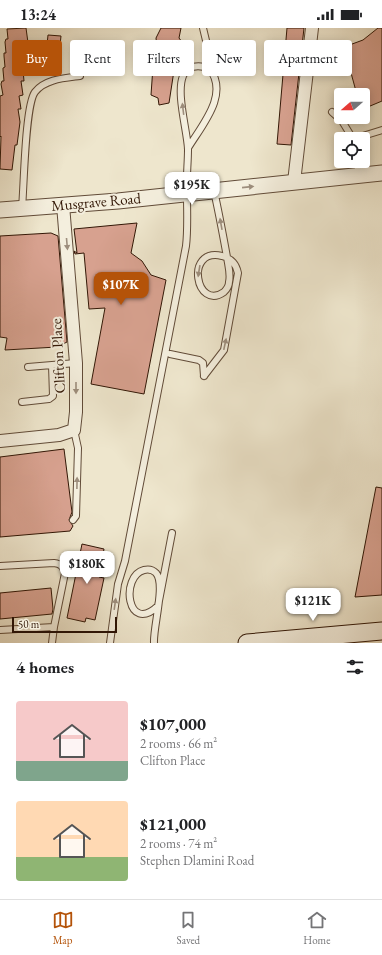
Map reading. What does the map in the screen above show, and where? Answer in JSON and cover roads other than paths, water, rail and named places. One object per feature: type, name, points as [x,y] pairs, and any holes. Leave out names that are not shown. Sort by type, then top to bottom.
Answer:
[{"type":"main road","points":[[247,643],[382,631]]},
{"type":"street","points":[[294,182],[312,28]]},
{"type":"street","name":"Musgrave Road","points":[[0,210],[186,194],[294,182],[358,168],[382,173]]},
{"type":"street","name":"Clifton Place","points":[[63,205],[76,363],[76,412],[74,430]]},
{"type":"street","points":[[0,442],[59,435],[74,430]]},
{"type":"lane","points":[[203,28],[206,40]]},
{"type":"lane","points":[[110,643],[118,584],[125,561],[180,285],[188,228],[186,194],[188,148],[181,86],[183,75],[190,67],[202,66]]},
{"type":"lane","points":[[22,208],[28,123],[34,93],[40,87],[52,81],[80,76]]},
{"type":"lane","points":[[188,148],[213,107],[216,96],[216,79],[214,76]]},
{"type":"lane","points":[[332,112],[342,122],[353,139],[382,130]]},
{"type":"lane","points":[[170,354],[199,360],[203,363],[204,376],[224,350],[238,273],[236,266],[232,260],[227,258],[217,255],[210,256],[204,259],[200,264],[198,280],[204,292],[208,295],[214,296],[227,290],[230,277],[227,258],[214,191]]},
{"type":"lane","points":[[28,366],[76,363]]},
{"type":"lane","points":[[22,402],[49,399],[53,396],[52,365]]},
{"type":"lane","points":[[73,520],[76,516],[78,448],[74,430]]},
{"type":"lane","points":[[154,643],[154,631],[158,606],[172,533]]},
{"type":"lane","points":[[0,566],[54,563],[60,564],[64,567],[65,573],[52,643]]},
{"type":"lane","points":[[153,570],[158,576],[160,587],[158,606],[153,611],[140,613],[136,612],[132,607],[130,602],[133,579],[140,572],[153,570]]},
{"type":"lane","points":[[0,630],[54,627]]}]
